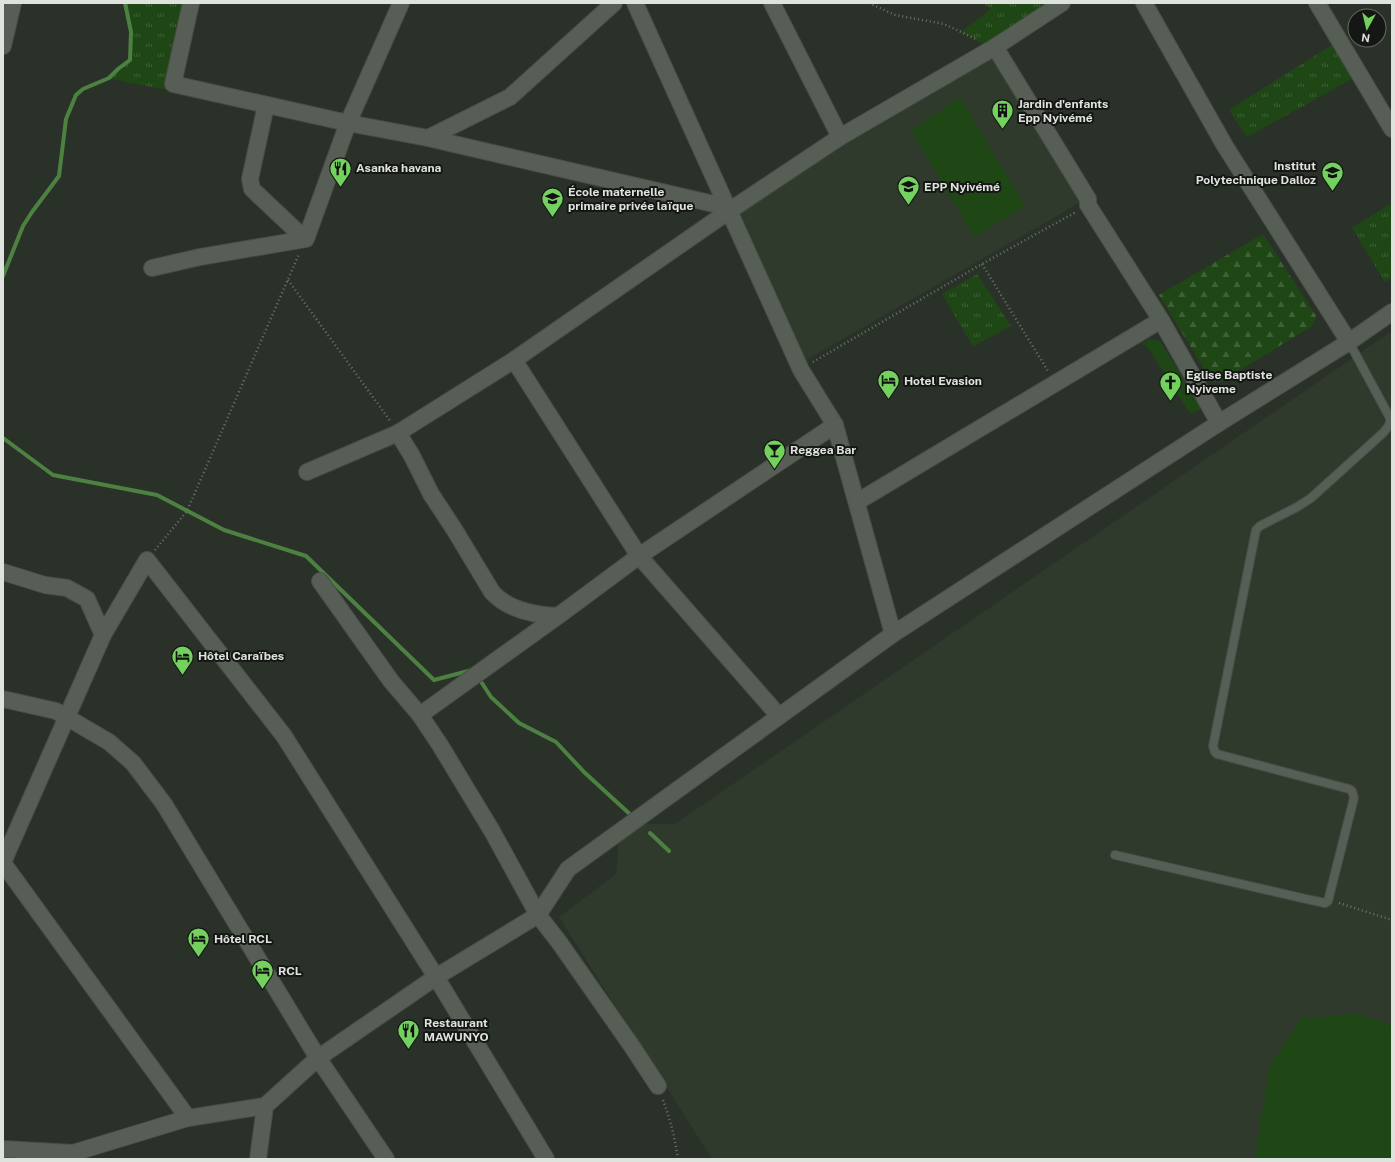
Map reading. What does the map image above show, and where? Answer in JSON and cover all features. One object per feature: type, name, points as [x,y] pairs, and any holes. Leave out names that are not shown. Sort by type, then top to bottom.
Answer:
[{"type":"street","points":[[3,46],[13,3]]},
{"type":"street","points":[[191,3],[173,84],[348,123],[428,138],[728,209]]},
{"type":"street","points":[[305,239],[348,123],[401,3]]},
{"type":"street","points":[[428,138],[510,98],[614,3]]},
{"type":"street","points":[[635,3],[801,370],[836,424],[893,634]]},
{"type":"street","points":[[772,3],[840,137]]},
{"type":"street","points":[[308,472],[398,433],[514,360],[728,209],[840,137],[995,47],[1062,3]]},
{"type":"street","points":[[1144,3],[1225,146],[1349,342]]},
{"type":"street","points":[[1318,3],[1392,120]]},
{"type":"street","points":[[1318,3],[1392,129]]},
{"type":"street","points":[[995,47],[1088,199],[1088,205],[1161,320],[1219,423]]},
{"type":"street","points":[[266,105],[250,179],[252,189],[305,239]]},
{"type":"street","points":[[152,268],[200,257],[305,239]]},
{"type":"street","points":[[3,1149],[73,1153],[188,1118],[265,1106],[318,1058],[436,977],[538,915],[568,870],[893,634],[1219,423],[1349,342],[1392,312]]},
{"type":"street","points":[[857,502],[1161,320]]},
{"type":"street","points":[[514,360],[639,556],[779,716]]},
{"type":"street","points":[[420,716],[639,556],[836,424]]},
{"type":"street","points":[[398,433],[412,456],[431,494],[492,592],[498,598],[530,613],[558,616]]},
{"type":"street","points":[[188,1118],[3,862],[103,635],[147,560],[284,736],[436,977],[546,1159]]},
{"type":"street","points":[[3,572],[45,585],[67,588],[87,599],[103,635]]},
{"type":"street","points":[[320,581],[391,681],[420,716],[440,745],[492,831],[538,915],[559,942],[658,1086]]},
{"type":"street","points":[[3,699],[56,711],[108,742],[133,764],[164,804],[318,1058],[386,1159]]},
{"type":"street","points":[[258,1159],[265,1106]]},
{"type":"lane","points":[[1116,855],[1326,903],[1329,900],[1354,798],[1352,791],[1217,754],[1213,746],[1256,530],[1260,526],[1298,507],[1311,498],[1383,433],[1390,423],[1390,418],[1349,342]]},
{"type":"path","points":[[869,3],[895,15],[944,24],[987,45],[995,47]]},
{"type":"path","points":[[801,370],[982,264],[1088,205]]},
{"type":"path","points":[[147,560],[188,511],[305,239]]},
{"type":"path","points":[[982,264],[1056,384]]},
{"type":"path","points":[[288,279],[398,433]]},
{"type":"path","points":[[1329,900],[1392,920]]},
{"type":"path","points":[[658,1086],[670,1120],[678,1159]]},
{"type":"shaded area","name":"EPP Nyivémé","points":[[994,48],[1086,199],[803,362],[731,214]]},
{"type":"shaded area","points":[[1392,331],[1392,1159],[712,1159],[559,917],[616,874],[619,839],[640,824],[675,824]]},
{"type":"green space","points":[[125,3],[187,3],[168,90],[110,79],[118,69],[130,60],[132,32]]},
{"type":"green space","points":[[983,3],[1048,3],[987,45],[961,32],[991,9]]},
{"type":"green space","points":[[1335,43],[1357,76],[1247,137],[1229,110]]},
{"type":"green space","points":[[960,97],[1025,206],[974,237],[911,130]]},
{"type":"green space","points":[[1392,203],[1392,278],[1385,282],[1352,228]]},
{"type":"green space","points":[[1263,234],[1316,316],[1312,326],[1221,382],[1212,382],[1159,295]]},
{"type":"green space","points":[[977,274],[1011,326],[973,346],[942,294]]},
{"type":"green space","points":[[1149,339],[1160,341],[1201,408],[1199,410],[1192,413],[1189,412],[1146,345],[1141,344]]},
{"type":"green space","points":[[1357,1014],[1392,1025],[1392,1159],[1255,1159],[1270,1065],[1302,1018]]},
{"type":"waterway","points":[[3,276],[23,226],[59,176],[66,119],[76,95],[83,89],[109,78],[130,60],[131,32],[125,3]]},
{"type":"waterway","points":[[3,438],[53,475],[157,495],[224,530],[306,556],[434,680],[472,670]]},
{"type":"waterway","points":[[478,677],[491,697],[519,723],[556,742],[584,772],[633,817]]},
{"type":"waterway","points":[[650,833],[669,851]]},
{"type":"place","name":"Jardin d'enfants Epp Nyivémé","points":[[1003,130]]},
{"type":"place","name":"Asanka havana","points":[[341,188]]},
{"type":"place","name":"Institut Polytechnique Dalloz","points":[[1332,192]]},
{"type":"place","name":"EPP Nyivémé","points":[[908,206]]},
{"type":"place","name":"École maternelle primaire privée laïque","points":[[552,218]]},
{"type":"place","name":"Hotel Evasion","points":[[888,400]]},
{"type":"place","name":"Eglise Baptiste Nyiveme","points":[[1170,402]]},
{"type":"place","name":"Reggea Bar","points":[[774,470]]},
{"type":"place","name":"Hôtel Caraïbes","points":[[182,676]]},
{"type":"place","name":"Hôtel RCL","points":[[199,958]]},
{"type":"place","name":"RCL","points":[[263,990]]},
{"type":"place","name":"Restaurant MAWUNYO","points":[[408,1050]]}]
